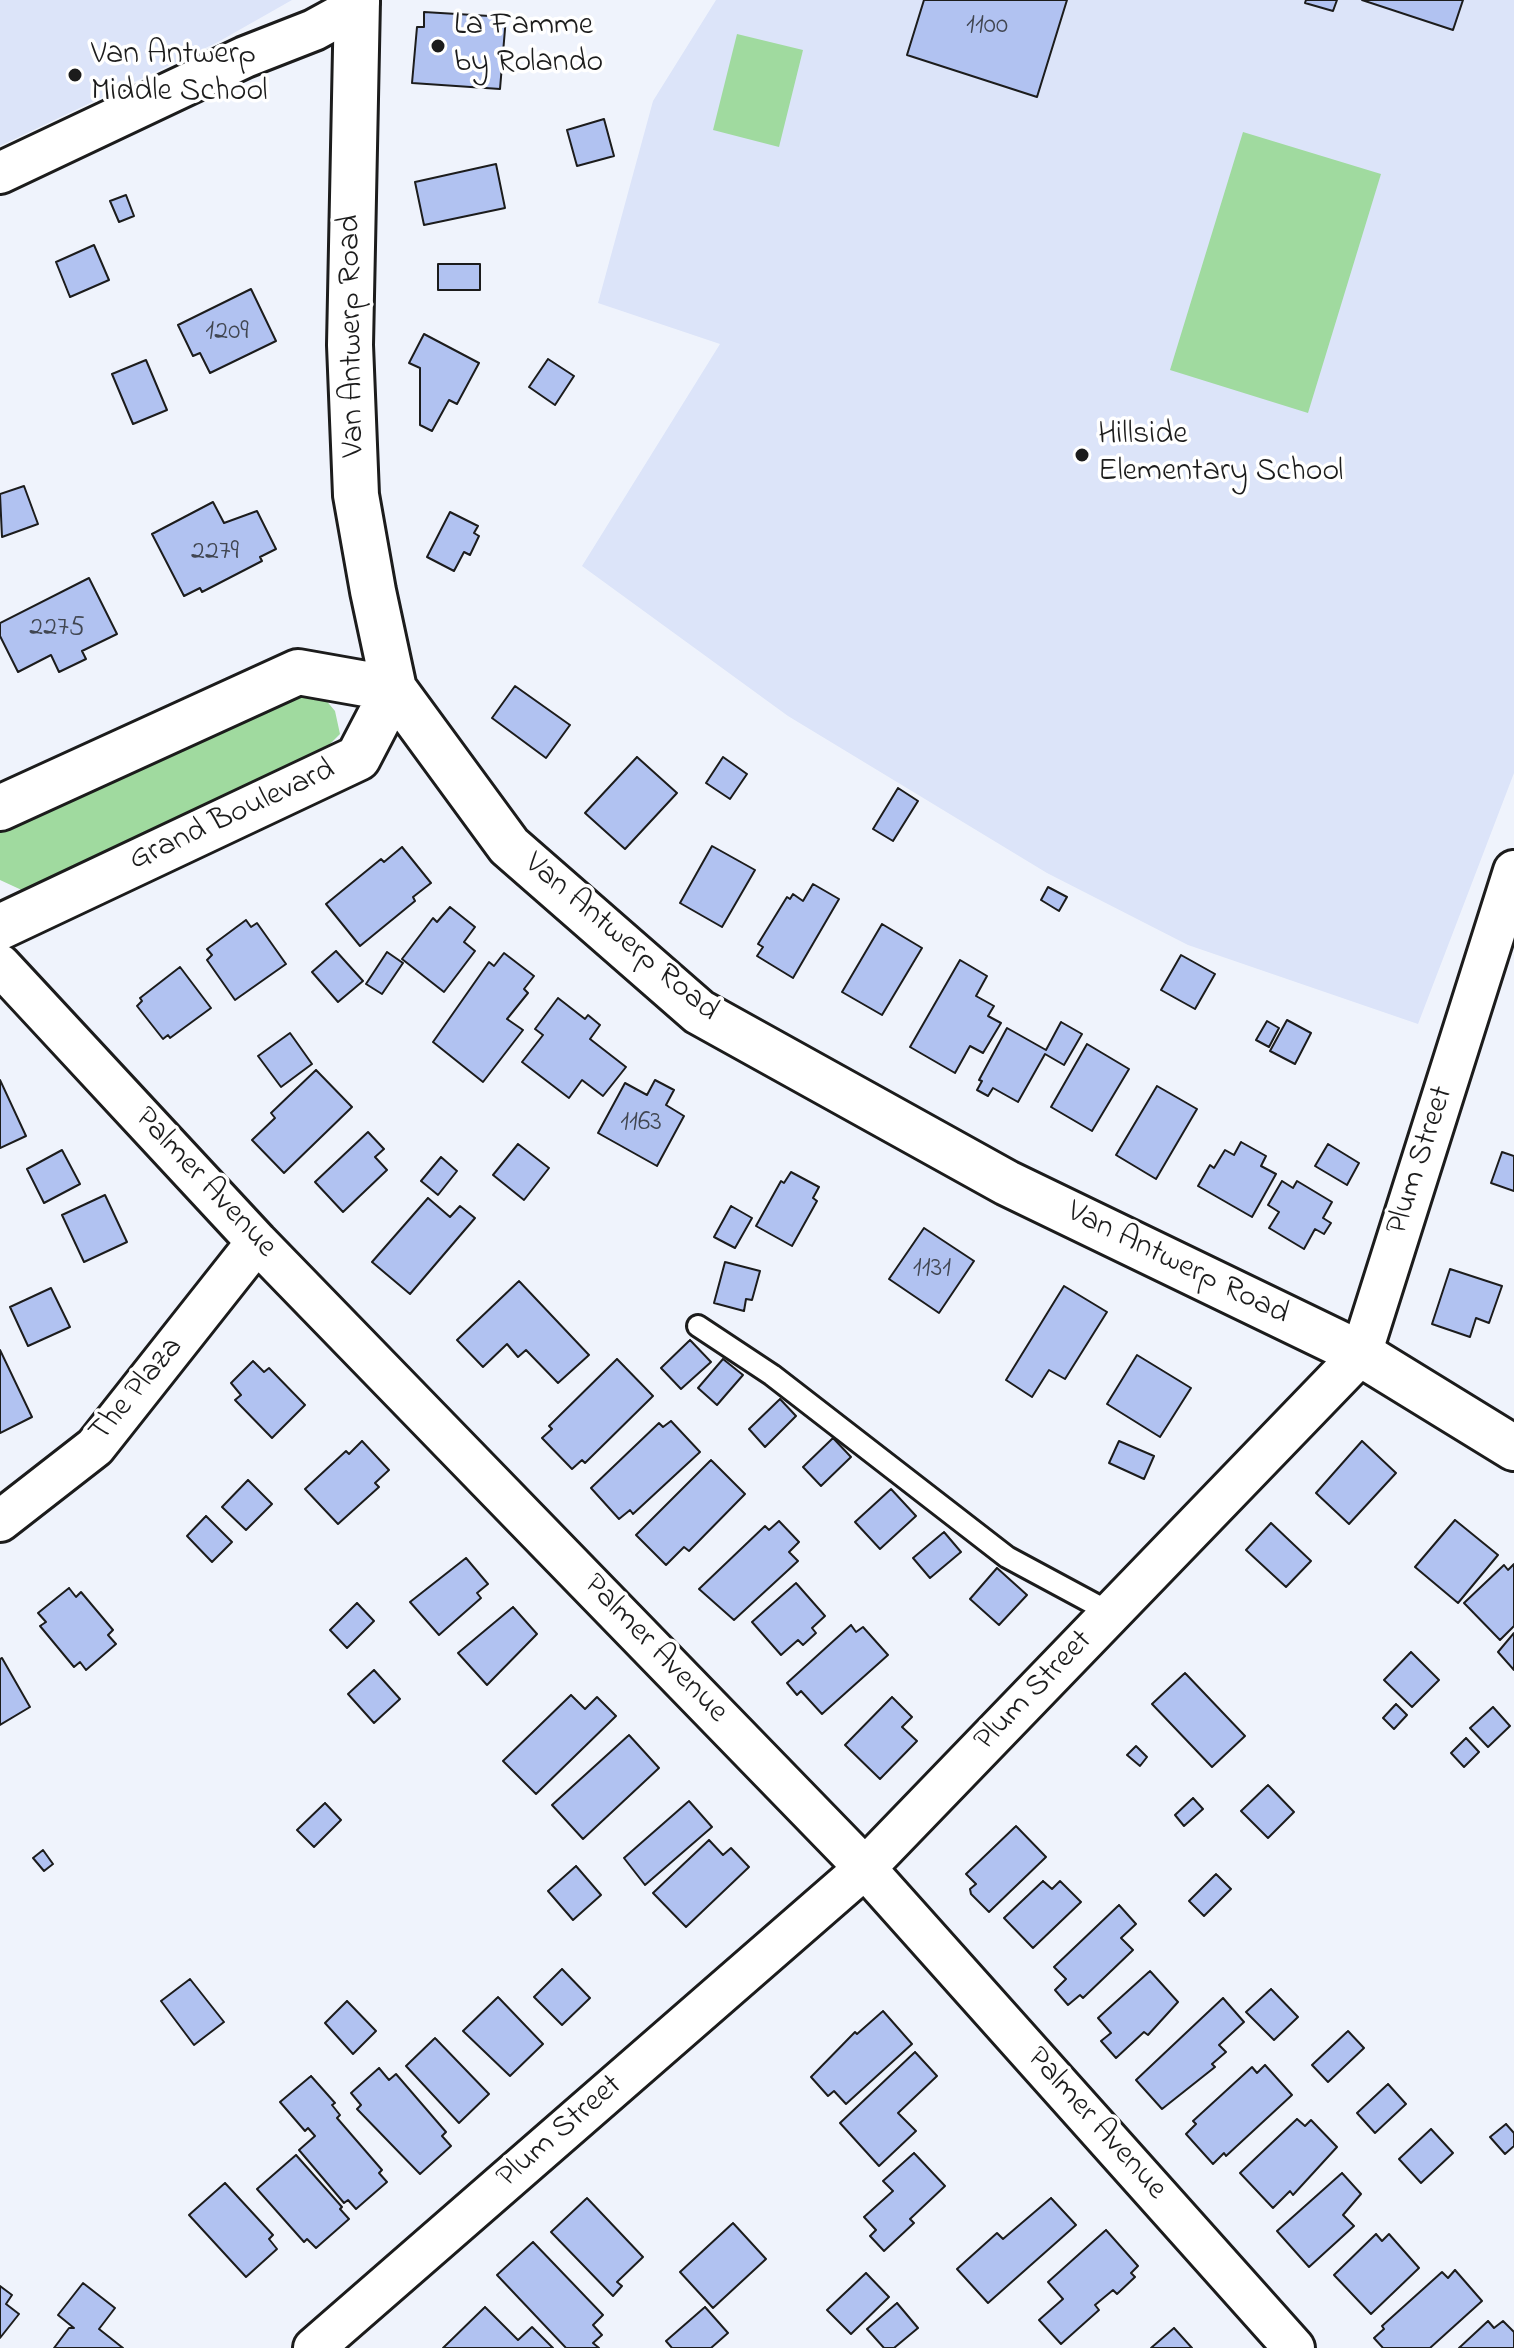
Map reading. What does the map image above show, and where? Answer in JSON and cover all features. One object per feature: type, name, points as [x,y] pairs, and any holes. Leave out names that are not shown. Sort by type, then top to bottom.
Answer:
[{"type":"street","points":[[0,173],[245,57],[314,30],[357,2]]},
{"type":"street","name":"Van Antwerp Road","points":[[357,2],[350,345],[356,495],[394,689],[509,846],[699,1012],[1007,1183],[1361,1354],[1514,1448]]},
{"type":"street","points":[[0,808],[298,672],[394,689]]},
{"type":"street","name":"Grand Boulevard","points":[[0,927],[358,758],[394,689]]},
{"type":"street","name":"Plum Street","points":[[314,2348],[865,1868],[1361,1354],[1514,871]]},
{"type":"street","name":"Palmer Avenue","points":[[0,965],[257,1242],[865,1868],[1294,2348]]},
{"type":"street","name":"The Plaza","points":[[0,1521],[95,1447],[257,1242]]},
{"type":"lane","points":[[698,1326],[772,1375],[1007,1557],[1111,1613]]},
{"type":"shaded area","name":"Van Antwerp Middle School","points":[[0,0],[292,0],[218,42],[0,146]]},
{"type":"shaded area","name":"Hillside Elementary School","points":[[716,0],[1514,0],[1514,773],[1418,1024],[1188,945],[1047,873],[788,716],[582,566],[720,344],[598,303],[653,101]]},
{"type":"green space","points":[[737,34],[803,50],[779,147],[713,130]]},
{"type":"green space","points":[[1243,132],[1381,174],[1308,413],[1170,370]]},
{"type":"green space","points":[[285,691],[319,692],[335,711],[340,734],[320,754],[26,892],[0,880],[0,832]]},
{"type":"building","points":[[924,0],[1067,0],[1037,97],[907,55]]},
{"type":"building","points":[[1306,0],[1337,0],[1333,11],[1305,3]]},
{"type":"building","points":[[1362,0],[1463,0],[1453,30]]},
{"type":"building","points":[[424,12],[506,17],[500,89],[412,83],[417,27],[424,27]]},
{"type":"building","points":[[604,119],[614,156],[577,166],[567,130]]},
{"type":"building","points":[[496,164],[505,208],[424,225],[415,182]]},
{"type":"building","points":[[126,195],[134,216],[119,222],[110,201]]},
{"type":"building","points":[[94,245],[109,280],[70,297],[56,262]]},
{"type":"building","points":[[438,264],[480,264],[480,290],[438,290]]},
{"type":"building","points":[[251,289],[276,341],[210,373],[200,353],[193,356],[178,325]]},
{"type":"building","points":[[424,334],[479,363],[457,404],[449,400],[432,431],[420,425],[420,368],[409,363]]},
{"type":"building","points":[[548,359],[574,376],[555,405],[529,387]]},
{"type":"building","points":[[146,360],[167,410],[133,424],[112,374]]},
{"type":"building","points":[[24,486],[38,524],[2,537],[0,494]]},
{"type":"building","points":[[213,502],[224,523],[257,511],[276,549],[260,557],[262,561],[202,592],[200,588],[184,596],[152,534]]},
{"type":"building","points":[[450,512],[478,526],[474,533],[479,536],[470,555],[464,552],[454,571],[427,557]]},
{"type":"building","points":[[89,578],[117,634],[82,651],[86,659],[59,672],[51,655],[18,672],[0,636],[0,623]]},
{"type":"building","points":[[515,686],[570,725],[546,758],[492,718]]},
{"type":"building","points":[[637,757],[677,793],[625,849],[585,813]]},
{"type":"building","points":[[723,757],[747,774],[730,799],[706,783]]},
{"type":"building","points":[[898,788],[918,801],[893,841],[873,829]]},
{"type":"building","points":[[712,846],[755,870],[722,927],[680,903]]},
{"type":"building","points":[[402,847],[431,883],[413,897],[415,901],[360,946],[326,904],[381,859],[384,862]]},
{"type":"building","points":[[813,884],[839,899],[793,978],[757,956],[763,947],[758,944],[787,897],[790,899],[793,894],[803,901]]},
{"type":"building","points":[[1048,887],[1067,897],[1059,911],[1041,900]]},
{"type":"building","points":[[450,907],[475,927],[464,942],[475,951],[444,992],[402,959],[433,918],[437,922]]},
{"type":"building","points":[[246,920],[251,927],[257,923],[286,964],[235,1000],[207,960],[212,955],[207,949]]},
{"type":"building","points":[[882,924],[922,948],[882,1015],[842,992]]},
{"type":"building","points":[[336,951],[363,981],[338,1002],[312,972]]},
{"type":"building","points":[[387,952],[403,963],[382,994],[366,984]]},
{"type":"building","points":[[504,953],[534,976],[524,989],[528,993],[507,1019],[523,1030],[483,1082],[433,1042],[489,962],[494,966]]},
{"type":"building","points":[[1181,955],[1215,974],[1195,1009],[1161,990]]},
{"type":"building","points":[[960,960],[987,976],[976,996],[994,1006],[988,1016],[1001,1023],[983,1053],[970,1046],[955,1073],[910,1047]]},
{"type":"building","points":[[180,967],[211,1008],[170,1038],[168,1035],[163,1039],[137,1006],[142,1001],[140,998]]},
{"type":"building","points":[[558,998],[585,1019],[588,1015],[600,1025],[590,1039],[626,1067],[603,1096],[582,1080],[569,1098],[522,1062],[543,1035],[535,1029]]},
{"type":"building","points":[[1287,1020],[1311,1033],[1295,1064],[1270,1051]]},
{"type":"building","points":[[1267,1021],[1279,1028],[1269,1047],[1256,1040]]},
{"type":"building","points":[[1061,1022],[1082,1034],[1064,1065],[1045,1054],[1018,1102],[993,1088],[988,1096],[977,1090],[982,1081],[979,1080],[1007,1028],[1046,1050]]},
{"type":"building","points":[[290,1033],[312,1064],[281,1087],[258,1056]]},
{"type":"building","points":[[1087,1044],[1129,1069],[1092,1131],[1051,1107]]},
{"type":"building","points":[[316,1070],[352,1107],[284,1173],[252,1140],[275,1118],[271,1113]]},
{"type":"building","points":[[0,1080],[26,1136],[0,1148]]},
{"type":"building","points":[[655,1080],[674,1090],[666,1105],[684,1116],[657,1166],[598,1133],[625,1083],[647,1095]]},
{"type":"building","points":[[1157,1086],[1197,1109],[1156,1179],[1116,1155]]},
{"type":"building","points":[[368,1132],[384,1149],[375,1157],[387,1170],[343,1212],[315,1182]]},
{"type":"building","points":[[1241,1142],[1266,1156],[1261,1166],[1276,1174],[1252,1217],[1198,1186],[1210,1165],[1214,1168],[1225,1150],[1234,1155]]},
{"type":"building","points":[[518,1144],[549,1168],[524,1200],[493,1175]]},
{"type":"building","points":[[1328,1144],[1359,1163],[1347,1185],[1315,1166]]},
{"type":"building","points":[[62,1150],[80,1184],[44,1203],[27,1169]]},
{"type":"building","points":[[1502,1152],[1514,1156],[1514,1191],[1491,1183]]},
{"type":"building","points":[[441,1157],[457,1171],[438,1195],[421,1181]]},
{"type":"building","points":[[791,1172],[819,1187],[813,1198],[817,1201],[792,1246],[756,1226],[781,1181],[784,1183]]},
{"type":"building","points":[[1282,1181],[1293,1188],[1297,1181],[1332,1202],[1323,1218],[1331,1223],[1324,1234],[1315,1229],[1304,1249],[1269,1228],[1279,1212],[1268,1205]]},
{"type":"building","points":[[105,1195],[127,1242],[84,1262],[62,1215]]},
{"type":"building","points":[[428,1198],[450,1217],[460,1206],[475,1218],[410,1294],[372,1262]]},
{"type":"building","points":[[731,1206],[752,1218],[735,1248],[714,1237]]},
{"type":"building","points":[[924,1228],[974,1261],[939,1313],[889,1279]]},
{"type":"building","points":[[725,1262],[760,1271],[752,1300],[746,1299],[744,1311],[714,1303]]},
{"type":"building","points":[[1450,1269],[1502,1286],[1489,1323],[1476,1318],[1470,1337],[1432,1324]]},
{"type":"building","points":[[519,1281],[589,1355],[558,1383],[526,1350],[518,1357],[507,1344],[483,1367],[457,1340]]},
{"type":"building","points":[[1064,1286],[1107,1312],[1065,1379],[1049,1370],[1032,1397],[1006,1380]]},
{"type":"building","points":[[51,1288],[70,1327],[28,1346],[10,1307]]},
{"type":"building","points":[[690,1340],[711,1362],[681,1389],[661,1368]]},
{"type":"building","points":[[0,1350],[32,1417],[0,1433]]},
{"type":"building","points":[[1137,1355],[1191,1388],[1160,1437],[1107,1404]]},
{"type":"building","points":[[617,1359],[653,1396],[585,1463],[582,1460],[572,1469],[542,1438],[552,1429],[549,1426]]},
{"type":"building","points":[[723,1359],[743,1375],[717,1405],[698,1388]]},
{"type":"building","points":[[253,1361],[264,1372],[269,1368],[305,1405],[272,1438],[235,1400],[241,1395],[231,1383]]},
{"type":"building","points":[[780,1399],[796,1416],[765,1447],[749,1429]]},
{"type":"building","points":[[671,1421],[700,1452],[633,1514],[630,1510],[619,1519],[591,1488],[659,1423],[663,1427]]},
{"type":"building","points":[[833,1438],[851,1457],[821,1486],[803,1467]]},
{"type":"building","points":[[362,1441],[389,1470],[375,1483],[379,1487],[338,1524],[305,1489],[346,1451],[349,1454]]},
{"type":"building","points":[[1119,1441],[1154,1456],[1144,1479],[1109,1463]]},
{"type":"building","points":[[1362,1441],[1396,1473],[1349,1524],[1316,1493]]},
{"type":"building","points":[[711,1460],[745,1494],[689,1551],[684,1547],[666,1565],[636,1535]]},
{"type":"building","points":[[248,1480],[272,1504],[246,1530],[222,1507]]},
{"type":"building","points":[[891,1489],[916,1516],[880,1549],[855,1522]]},
{"type":"building","points":[[206,1516],[232,1542],[212,1562],[187,1536]]},
{"type":"building","points":[[1455,1520],[1498,1555],[1458,1603],[1415,1567]]},
{"type":"building","points":[[779,1521],[799,1542],[789,1552],[798,1561],[734,1620],[699,1589],[765,1526],[769,1530]]},
{"type":"building","points":[[1271,1523],[1311,1561],[1286,1587],[1246,1550]]},
{"type":"building","points":[[944,1532],[961,1552],[930,1578],[913,1558]]},
{"type":"building","points":[[466,1558],[488,1584],[477,1593],[481,1598],[439,1635],[410,1602]]},
{"type":"building","points":[[1514,1564],[1514,1626],[1500,1640],[1464,1603],[1504,1565],[1508,1570]]},
{"type":"building","points":[[997,1568],[1027,1595],[999,1625],[970,1599]]},
{"type":"building","points":[[796,1583],[825,1616],[812,1628],[816,1633],[803,1645],[798,1640],[781,1655],[752,1622]]},
{"type":"building","points":[[69,1588],[76,1597],[81,1592],[113,1630],[108,1635],[116,1644],[86,1670],[80,1662],[74,1667],[40,1626],[46,1622],[38,1613]]},
{"type":"building","points":[[357,1603],[374,1621],[347,1648],[330,1630]]},
{"type":"building","points":[[513,1607],[537,1634],[487,1685],[458,1653]]},
{"type":"building","points":[[851,1625],[856,1632],[863,1627],[888,1655],[822,1714],[801,1691],[797,1695],[787,1683]]},
{"type":"building","points":[[1514,1633],[1514,1670],[1498,1652]]},
{"type":"building","points":[[1411,1652],[1439,1680],[1412,1707],[1384,1680]]},
{"type":"building","points":[[0,1659],[30,1707],[0,1725]]},
{"type":"building","points":[[374,1670],[400,1699],[374,1723],[348,1694]]},
{"type":"building","points":[[1185,1673],[1245,1736],[1212,1767],[1152,1704]]},
{"type":"building","points":[[571,1695],[585,1709],[597,1697],[616,1716],[536,1794],[503,1761]]},
{"type":"building","points":[[892,1697],[912,1717],[902,1727],[917,1741],[880,1779],[845,1745]]},
{"type":"building","points":[[1396,1704],[1407,1715],[1394,1729],[1383,1718]]},
{"type":"building","points":[[1493,1707],[1510,1726],[1488,1747],[1470,1728]]},
{"type":"building","points":[[629,1735],[659,1768],[583,1839],[552,1805]]},
{"type":"building","points":[[1466,1738],[1479,1752],[1464,1767],[1451,1753]]},
{"type":"building","points":[[1136,1746],[1147,1757],[1140,1766],[1127,1755]]},
{"type":"building","points":[[1268,1785],[1294,1812],[1268,1838],[1241,1811]]},
{"type":"building","points":[[1193,1798],[1203,1809],[1184,1826],[1175,1815]]},
{"type":"building","points":[[689,1801],[712,1827],[645,1885],[624,1858]]},
{"type":"building","points":[[325,1803],[341,1820],[314,1847],[297,1830]]},
{"type":"building","points":[[1016,1826],[1046,1857],[989,1912],[971,1894],[970,1889],[976,1884],[966,1874]]},
{"type":"building","points":[[709,1840],[723,1855],[731,1848],[749,1867],[686,1927],[653,1893]]},
{"type":"building","points":[[43,1850],[53,1864],[44,1871],[33,1858]]},
{"type":"building","points":[[576,1866],[601,1895],[573,1920],[548,1891]]},
{"type":"building","points":[[1216,1874],[1231,1889],[1204,1916],[1189,1901]]},
{"type":"building","points":[[1043,1881],[1052,1889],[1060,1881],[1081,1902],[1033,1948],[1004,1918]]},
{"type":"building","points":[[1119,1905],[1136,1924],[1121,1938],[1133,1950],[1083,1998],[1080,1995],[1068,2005],[1055,1990],[1066,1979],[1054,1967]]},
{"type":"building","points":[[562,1969],[590,1998],[562,2025],[534,1997]]},
{"type":"building","points":[[1150,1971],[1178,2002],[1148,2035],[1144,2032],[1116,2058],[1101,2041],[1111,2033],[1098,2018]]},
{"type":"building","points":[[190,1979],[224,2022],[194,2045],[161,2001]]},
{"type":"building","points":[[1271,1989],[1298,2017],[1274,2040],[1246,2012]]},
{"type":"building","points":[[498,1997],[543,2044],[510,2076],[463,2031]]},
{"type":"building","points":[[1223,1998],[1244,2022],[1219,2045],[1226,2052],[1212,2064],[1215,2067],[1162,2109],[1136,2080]]},
{"type":"building","points":[[347,2001],[376,2031],[353,2054],[325,2023]]},
{"type":"building","points":[[883,2011],[912,2044],[846,2104],[834,2091],[828,2096],[811,2077],[855,2032],[857,2034]]},
{"type":"building","points":[[1348,2031],[1364,2048],[1328,2082],[1312,2065]]},
{"type":"building","points":[[435,2038],[489,2094],[459,2123],[406,2066]]},
{"type":"building","points":[[915,2052],[937,2076],[898,2113],[916,2131],[879,2166],[840,2123]]},
{"type":"building","points":[[1265,2065],[1292,2095],[1226,2156],[1224,2153],[1213,2164],[1186,2134],[1196,2124],[1193,2121],[1252,2067],[1257,2073]]},
{"type":"building","points":[[379,2068],[389,2080],[396,2074],[446,2132],[442,2136],[451,2146],[420,2174],[357,2109],[361,2105],[351,2093]]},
{"type":"building","points":[[311,2076],[335,2103],[332,2105],[340,2115],[337,2118],[382,2170],[379,2173],[387,2182],[356,2209],[348,2200],[344,2203],[299,2150],[315,2136],[308,2128],[305,2131],[280,2102]]},
{"type":"building","points":[[1388,2084],[1406,2104],[1375,2133],[1357,2113]]},
{"type":"building","points":[[1297,2119],[1305,2126],[1311,2120],[1337,2147],[1293,2195],[1290,2191],[1273,2208],[1240,2173]]},
{"type":"building","points":[[1506,2124],[1514,2133],[1514,2146],[1505,2154],[1490,2137]]},
{"type":"building","points":[[1431,2129],[1453,2153],[1421,2183],[1399,2159]]},
{"type":"building","points":[[914,2153],[945,2186],[910,2219],[914,2223],[884,2251],[870,2236],[876,2230],[864,2217],[893,2191],[883,2181]]},
{"type":"building","points":[[296,2155],[349,2219],[316,2248],[307,2239],[304,2242],[257,2189]]},
{"type":"building","points":[[1342,2173],[1361,2194],[1343,2215],[1354,2226],[1309,2267],[1277,2231]]},
{"type":"building","points":[[225,2183],[273,2235],[269,2239],[277,2249],[246,2277],[189,2215]]},
{"type":"building","points":[[587,2198],[643,2257],[617,2282],[622,2286],[613,2296],[551,2232]]},
{"type":"building","points":[[1051,2198],[1076,2225],[988,2303],[957,2269],[997,2233],[1003,2239]]},
{"type":"building","points":[[733,2223],[766,2259],[713,2308],[680,2272]]},
{"type":"building","points":[[1106,2230],[1138,2266],[1131,2273],[1135,2277],[1117,2294],[1113,2290],[1095,2305],[1099,2310],[1061,2344],[1039,2320],[1063,2299],[1048,2282]]},
{"type":"building","points":[[1376,2234],[1382,2241],[1389,2234],[1419,2268],[1371,2314],[1334,2275]]},
{"type":"building","points":[[533,2242],[603,2315],[593,2325],[602,2335],[593,2343],[599,2348],[566,2348],[497,2275]]},
{"type":"building","points":[[1455,2270],[1482,2301],[1430,2348],[1383,2348],[1374,2338],[1384,2329],[1382,2326],[1442,2272],[1448,2278]]},
{"type":"building","points":[[866,2273],[889,2297],[851,2334],[827,2310]]},
{"type":"building","points":[[83,2283],[115,2308],[99,2329],[123,2348],[54,2348],[69,2328],[74,2328],[58,2315]]},
{"type":"building","points":[[0,2286],[12,2295],[6,2304],[19,2314],[0,2338]]},
{"type":"building","points":[[897,2303],[918,2328],[894,2348],[884,2348],[867,2329]]},
{"type":"building","points":[[485,2307],[518,2340],[532,2327],[553,2348],[443,2348]]},
{"type":"building","points":[[705,2307],[728,2333],[711,2348],[672,2348],[666,2341]]},
{"type":"building","points":[[1488,2321],[1494,2328],[1503,2321],[1514,2332],[1514,2348],[1459,2348]]},
{"type":"building","points":[[1174,2328],[1192,2348],[1151,2348]]},
{"type":"place","name":"La Famme by Rolando","points":[[438,46]]},
{"type":"place","name":"Van Antwerp Middle School","points":[[75,75]]},
{"type":"place","name":"Hillside Elementary School","points":[[1082,455]]}]
